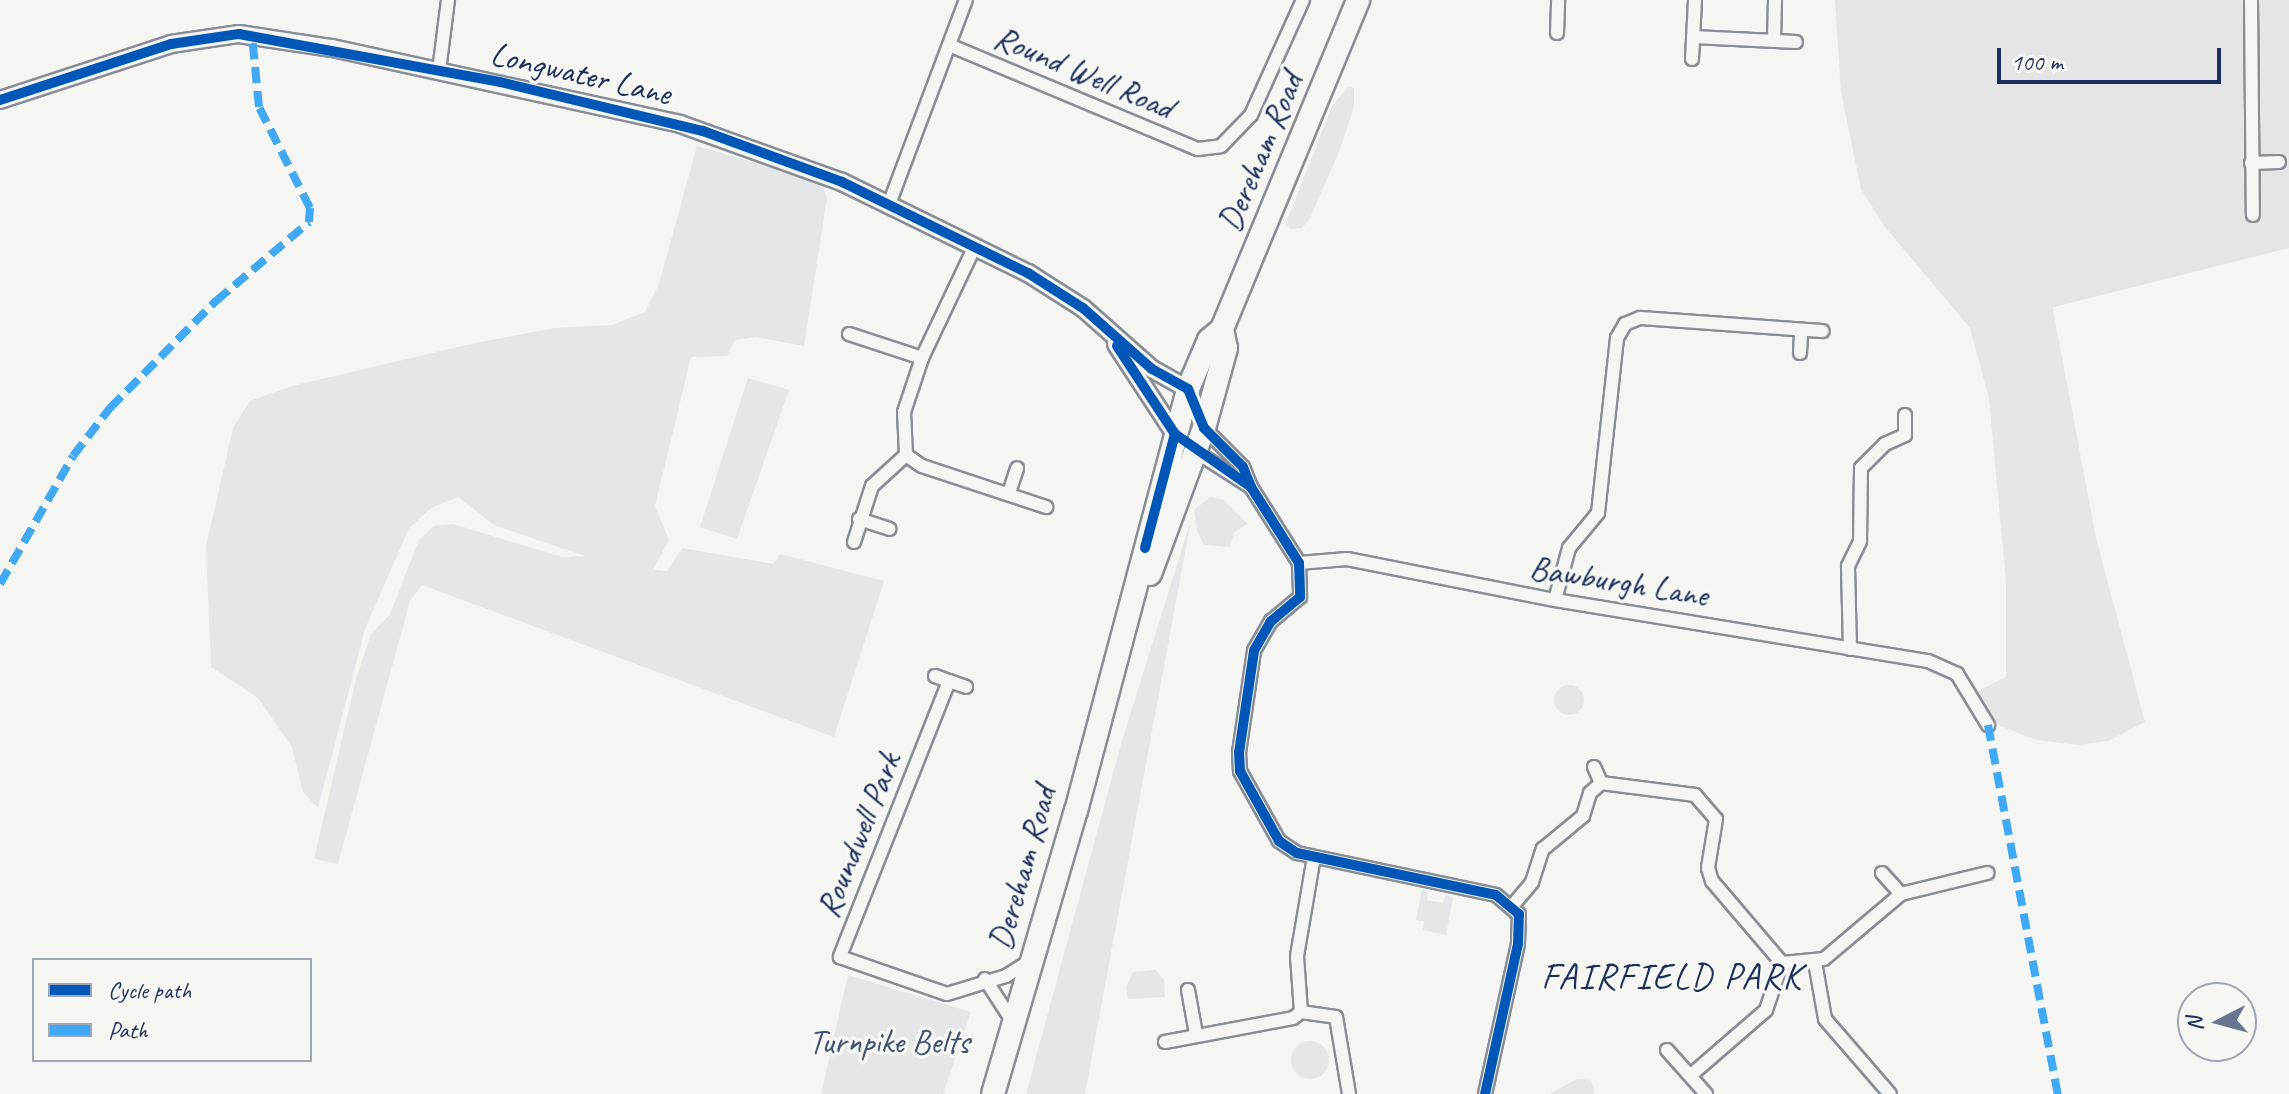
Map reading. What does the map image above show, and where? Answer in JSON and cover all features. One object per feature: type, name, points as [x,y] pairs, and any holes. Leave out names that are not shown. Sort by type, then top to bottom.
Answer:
[{"type":"highway","name":"Dereham Road","points":[[993,1094],[1188,389],[1209,340],[1222,329],[1358,0]]},
{"type":"highway","name":"Dereham Road","points":[[1114,661],[1196,453],[1226,348],[1222,329]]},
{"type":"highway","points":[[1175,434],[1204,428]]},
{"type":"street","points":[[439,71],[448,0]]},
{"type":"street","points":[[888,207],[966,0]]},
{"type":"street","name":"Dereham Road","points":[[1198,149],[1221,146],[1251,115],[1303,0]]},
{"type":"street","points":[[1557,33],[1558,0]]},
{"type":"street","points":[[1692,59],[1695,0]]},
{"type":"street","points":[[1774,41],[1775,0]]},
{"type":"street","points":[[2251,0],[2253,215]]},
{"type":"street","name":"Longwater Lane","points":[[0,100],[171,44],[228,34],[305,42],[703,131],[842,182],[1039,279],[1083,308],[1111,335],[1188,389]]},
{"type":"street","points":[[1693,37],[1796,42]]},
{"type":"street","name":"Round Well Road","points":[[949,45],[1198,149]]},
{"type":"street","points":[[2251,163],[2279,162]]},
{"type":"street","points":[[906,455],[904,412],[922,358],[974,248]]},
{"type":"street","points":[[1555,600],[1569,548],[1598,513],[1617,338],[1625,324],[1640,318],[1823,331]]},
{"type":"street","points":[[1800,353],[1801,331]]},
{"type":"street","points":[[849,334],[922,358]]},
{"type":"street","name":"Longwater Lane","points":[[1111,335],[1175,434]]},
{"type":"street","points":[[1188,389],[1204,428],[1243,467],[1251,487],[1299,563],[1300,597],[1271,621],[1254,651],[1239,761],[1279,841],[1314,857],[1442,880],[1506,898],[1513,905],[1521,924],[1485,1094]]},
{"type":"street","points":[[1850,649],[1848,566],[1860,541],[1861,468],[1877,450],[1905,435],[1905,415]]},
{"type":"street","points":[[1175,434],[1196,453],[1251,487]]},
{"type":"street","points":[[906,455],[922,466],[1046,507]]},
{"type":"street","points":[[854,542],[872,486],[906,455]]},
{"type":"street","points":[[1009,493],[1017,468]]},
{"type":"street","points":[[859,519],[889,529]]},
{"type":"street","name":"Bawburgh Lane","points":[[1299,563],[1347,559],[1555,600],[1928,661],[1957,674],[1988,725]]},
{"type":"street","points":[[935,676],[966,687]]},
{"type":"street","name":"Roundwell Park","points":[[949,681],[840,957],[939,993],[1006,976],[1030,961]]},
{"type":"street","points":[[1594,767],[1601,783]]},
{"type":"street","points":[[1513,905],[1532,882],[1543,849],[1583,816],[1590,793],[1601,783],[1695,795],[1708,804],[1716,819],[1708,868],[1712,881],[1782,963]]},
{"type":"street","points":[[1301,1012],[1297,956],[1314,857]]},
{"type":"street","points":[[1882,873],[1901,894]]},
{"type":"street","points":[[1782,963],[1815,962],[1901,894],[1987,873]]},
{"type":"street","points":[[1815,962],[1825,1019],[1890,1094]]},
{"type":"street","points":[[1691,1075],[1766,1010],[1782,963]]},
{"type":"street","points":[[985,979],[1013,1022]]},
{"type":"street","points":[[1188,990],[1196,1034]]},
{"type":"street","points":[[1165,1042],[1301,1012],[1336,1017],[1349,1094]]},
{"type":"street","points":[[1667,1050],[1706,1094]]},
{"type":"shaded area","points":[[1835,0],[2289,0],[2289,248],[1970,328],[1885,227],[1861,189],[1841,92]]},
{"type":"green space","points":[[1348,87],[1354,88],[1354,107],[1339,152],[1310,218],[1302,228],[1290,229],[1286,223],[1332,106]]},
{"type":"green space","points":[[697,146],[822,182],[827,198],[804,346],[756,337],[735,340],[727,356],[691,357],[655,506],[669,540],[653,570],[667,571],[682,548],[774,564],[780,554],[884,581],[834,737],[422,585],[410,601],[338,864],[314,859],[356,679],[371,634],[390,614],[419,540],[434,526],[453,524],[562,557],[585,556],[494,525],[458,497],[431,508],[409,528],[365,629],[318,808],[303,792],[292,747],[258,698],[211,667],[206,547],[233,428],[250,401],[292,386],[475,343],[555,328],[612,325],[645,312],[659,284]]},
{"type":"green space","points":[[2052,304],[2096,538],[2145,722],[2108,741],[2078,745],[2036,740],[1998,725],[1978,691],[2006,677],[2006,581],[1989,398],[1970,328]]},
{"type":"green space","points":[[748,378],[789,390],[737,539],[700,527]]},
{"type":"green space","points":[[1210,497],[1224,500],[1248,524],[1234,532],[1230,547],[1204,545],[1197,531],[1194,510]]},
{"type":"green space","points":[[1191,520],[1085,1094],[1026,1094],[1121,744]]},
{"type":"green space","points":[[1569,685],[1580,689],[1584,700],[1580,711],[1569,715],[1558,711],[1554,700],[1558,689]]},
{"type":"green space","points":[[1422,890],[1428,891],[1427,900],[1443,903],[1445,895],[1453,897],[1446,935],[1423,930],[1424,921],[1416,920]]},
{"type":"green space","points":[[1156,970],[1164,980],[1165,997],[1128,999],[1126,987],[1133,972]]},
{"type":"green space","name":"Turnpike Belts","points":[[848,975],[971,1012],[943,1094],[821,1094]]},
{"type":"green space","points":[[1310,1041],[1323,1047],[1329,1060],[1323,1073],[1310,1079],[1297,1073],[1291,1060],[1297,1047]]},
{"type":"green space","points":[[1577,1079],[1591,1080],[1595,1094],[1549,1094]]},
{"type":"marked path","points":[[0,584],[73,456],[110,408],[216,301],[309,222],[310,208],[259,107],[252,35]]},
{"type":"marked path","points":[[1988,725],[2058,1094]]},
{"type":"cycle path","points":[[0,100],[171,44],[239,34],[500,82],[703,131],[842,182],[1028,273],[1083,308],[1152,369],[1188,389],[1204,428],[1243,467],[1251,487]]},
{"type":"cycle path","points":[[1117,346],[1175,434],[1251,487],[1299,563],[1300,597],[1271,621],[1254,651],[1239,752],[1240,771],[1279,841],[1297,853],[1496,895],[1519,914],[1518,944],[1485,1094]]},
{"type":"cycle path","points":[[1145,548],[1175,434]]},
{"type":"district","name":"FAIRFIELD PARK","points":[[1672,977]]}]
